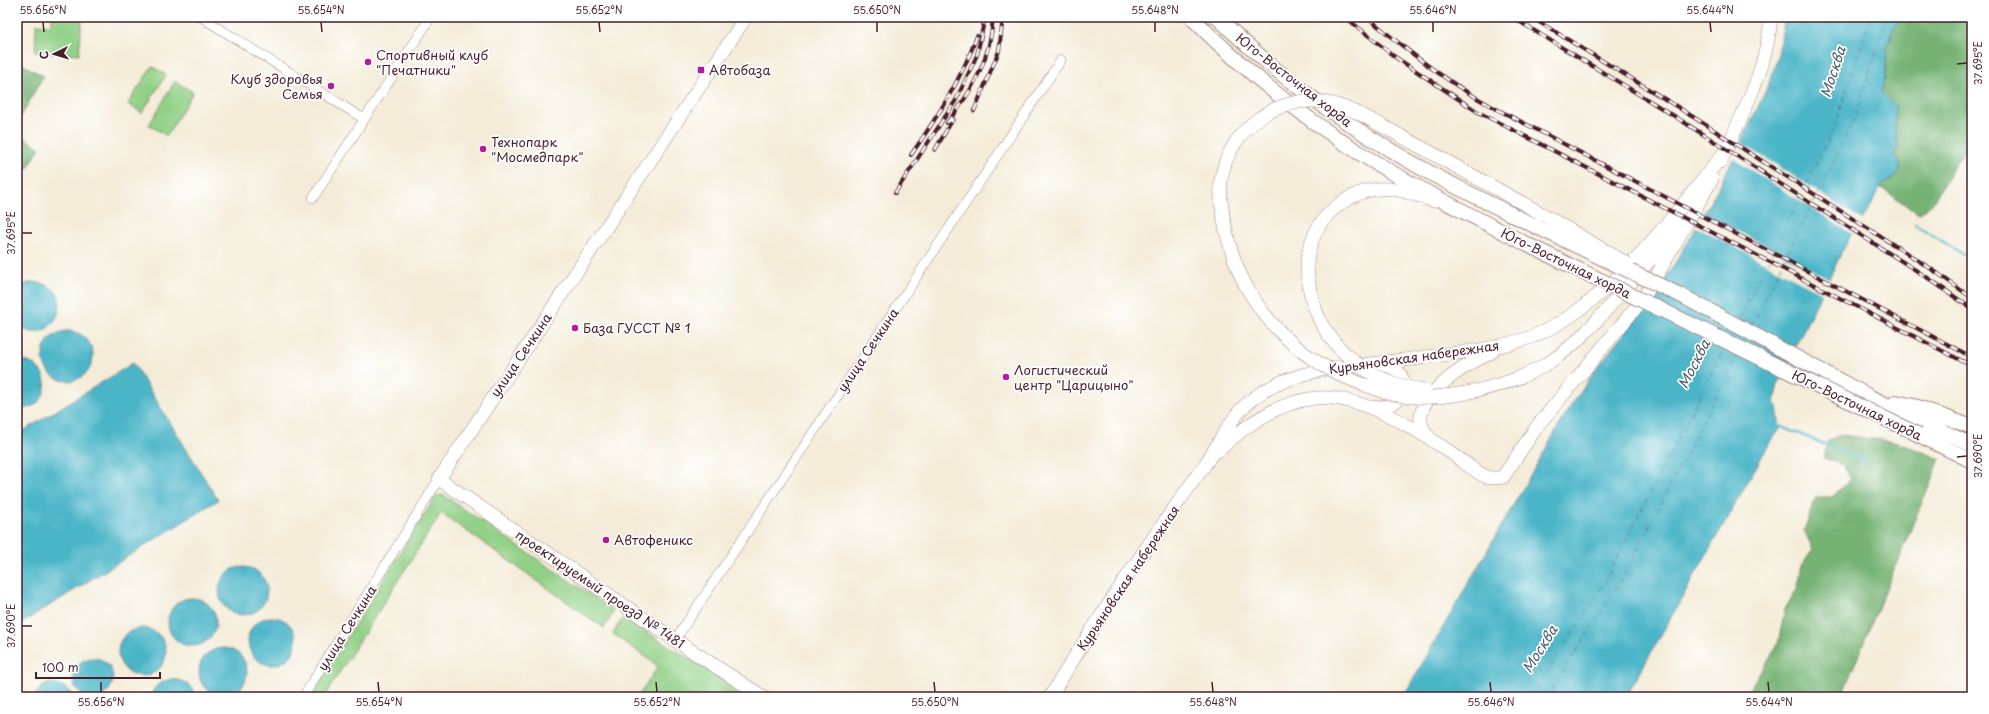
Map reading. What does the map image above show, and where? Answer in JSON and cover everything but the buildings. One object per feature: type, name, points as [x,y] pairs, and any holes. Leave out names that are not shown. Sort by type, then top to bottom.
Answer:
[{"type":"main road","name":"Юго-Восточная хорда","points":[[1191,17],[1229,54],[1279,96],[1358,152],[1425,192],[1528,245],[1972,461]]},
{"type":"main road","name":"Юго-Восточная хорда","points":[[1217,17],[1241,40],[1294,83],[1367,135],[1434,175],[1540,221],[1870,397],[1972,445]]},
{"type":"main road","points":[[1870,397],[1918,407],[1972,427]]},
{"type":"street","points":[[201,17],[364,118]]},
{"type":"street","points":[[313,198],[431,17]]},
{"type":"street","name":"улица Сечкина","points":[[304,697],[439,479],[746,17]]},
{"type":"street","name":"Курьяновская набережная","points":[[1209,460],[1248,425],[1288,405],[1316,398],[1345,400],[1369,407],[1430,438],[1487,477],[1502,477],[1538,425],[1643,299],[1712,181],[1757,84],[1765,56],[1771,17]]},
{"type":"street","name":"улица Сечкина","points":[[675,640],[1061,60]]},
{"type":"street","points":[[1540,221],[1379,124],[1355,112],[1328,103],[1308,102],[1290,104],[1269,111],[1253,122],[1238,138],[1228,156],[1222,180],[1221,204],[1226,231],[1234,260],[1247,288],[1263,312],[1298,349],[1322,366],[1348,380],[1386,392],[1414,397],[1466,394],[1510,382],[1551,361],[1571,346],[1599,318],[1651,260],[1690,211],[1724,153]]},
{"type":"street","name":"Курьяновская набережная","points":[[1050,697],[1099,620],[1209,460],[1226,430],[1248,403],[1268,388],[1303,374],[1326,369],[1466,352],[1510,344],[1533,336],[1564,320],[1600,293],[1643,251],[1680,211],[1724,153]]},
{"type":"street","points":[[1466,394],[1414,389],[1379,378],[1351,361],[1334,343],[1323,327],[1310,291],[1307,270],[1308,252],[1314,235],[1323,219],[1335,207],[1348,198],[1363,193],[1380,189],[1397,190],[1415,194],[1474,217]]},
{"type":"street","points":[[1430,438],[1425,433],[1420,420],[1420,413],[1430,397],[1471,361],[1510,344]]},
{"type":"street","points":[[1369,407],[1385,408],[1395,403],[1402,395],[1403,384],[1400,374],[1392,367],[1370,364]]},
{"type":"street","name":"проектируемый проезд № 1481","points":[[439,479],[675,640],[763,697]]},
{"type":"green space","points":[[52,17],[82,17],[79,54],[35,52],[36,24],[51,25]]},
{"type":"green space","points":[[1903,17],[1972,17],[1972,120],[1968,127],[1968,147],[1957,160],[1932,204],[1919,214],[1880,187],[1894,178],[1894,156],[1898,146],[1895,128],[1895,106],[1881,92],[1885,78],[1887,48],[1893,29]]},
{"type":"green space","points":[[17,61],[43,76],[17,124]]},
{"type":"green space","points":[[152,66],[166,75],[142,113],[128,104]]},
{"type":"green space","points":[[175,81],[193,92],[167,136],[149,125]]},
{"type":"green space","points":[[17,133],[40,148],[22,178],[17,174]]},
{"type":"green space","points":[[1842,435],[1898,442],[1940,459],[1841,697],[1745,697],[1778,644],[1785,609],[1797,589],[1800,569],[1813,549],[1804,530],[1816,497],[1832,497],[1851,479],[1843,465],[1824,458],[1828,440]]},
{"type":"green space","points":[[443,495],[614,611],[604,628],[441,513],[324,697],[310,697],[436,496]]},
{"type":"green space","points":[[623,617],[749,697],[638,697],[658,666],[613,634]]},
{"type":"water","name":"Москва","points":[[1785,17],[1903,17],[1893,29],[1887,48],[1885,78],[1881,92],[1895,106],[1895,128],[1898,147],[1894,156],[1901,167],[1894,178],[1880,187],[1869,210],[1850,236],[1792,353],[1778,384],[1774,403],[1777,406],[1780,429],[1773,437],[1626,697],[1403,697],[1568,410],[1598,366],[1654,297],[1691,237],[1723,179],[1768,86],[1777,59]]},
{"type":"water","points":[[32,282],[49,286],[58,295],[60,306],[57,317],[50,326],[40,332],[29,331],[17,323],[17,290],[23,285]]},
{"type":"water","points":[[68,331],[77,333],[88,342],[93,356],[91,365],[82,376],[68,381],[59,379],[48,370],[43,356],[45,347],[54,336]]},
{"type":"water","points":[[17,360],[30,363],[39,368],[44,377],[45,386],[43,395],[38,403],[29,408],[17,409]]},
{"type":"water","points":[[133,363],[218,500],[17,626],[17,435]]},
{"type":"water","points":[[238,567],[248,567],[257,571],[263,577],[266,582],[266,600],[257,611],[248,615],[238,615],[229,611],[223,605],[219,596],[219,586],[223,577],[229,571]]},
{"type":"water","points":[[187,598],[197,598],[206,602],[212,608],[215,613],[215,631],[206,642],[197,646],[187,646],[178,642],[172,636],[168,627],[168,617],[172,608],[178,602]]},
{"type":"water","points":[[267,617],[277,617],[286,621],[292,627],[295,632],[295,650],[286,661],[277,665],[267,665],[258,661],[252,655],[248,646],[248,636],[252,627],[258,621]]},
{"type":"water","points":[[137,628],[147,628],[156,632],[162,638],[165,643],[165,661],[156,672],[147,676],[137,676],[128,672],[122,666],[118,657],[118,647],[122,638],[128,632]]},
{"type":"water","points":[[218,648],[228,648],[237,652],[243,658],[246,663],[246,681],[237,692],[228,696],[218,696],[209,692],[203,686],[199,677],[199,667],[203,658],[209,652]]},
{"type":"water","points":[[89,658],[97,658],[104,661],[110,667],[113,678],[110,689],[104,695],[97,698],[89,698],[82,695],[76,689],[73,682],[73,674],[76,667],[82,661]]},
{"type":"water","points":[[171,679],[180,681],[190,686],[197,697],[150,697],[153,690],[158,685]]},
{"type":"water","points":[[51,683],[64,687],[69,691],[72,697],[34,697],[41,688]]},
{"type":"pier","points":[[1740,142],[1864,221],[1854,235],[1732,158]]},
{"type":"pier","points":[[1703,213],[1832,280],[1824,294],[1695,226]]},
{"type":"waterway","points":[[1915,224],[1972,260]]},
{"type":"waterway","points":[[1777,425],[1866,461]]},
{"type":"ferry route","points":[[1739,320],[1836,124],[1870,17]]},
{"type":"ferry route","points":[[1752,325],[1855,118],[1887,17]]},
{"type":"ferry route","points":[[1532,697],[1605,582],[1724,348]]},
{"type":"ferry route","points":[[1547,697],[1624,576],[1738,353]]},
{"type":"railway","points":[[895,193],[956,100],[977,55],[985,17]]},
{"type":"railway","points":[[947,123],[972,87],[979,74],[988,46],[993,17]]},
{"type":"railway","points":[[974,111],[999,51],[1003,17]]},
{"type":"railway","points":[[1345,17],[1395,57],[1478,112],[1972,366]]},
{"type":"railway","points":[[1367,17],[1420,60],[1475,97],[1972,357]]},
{"type":"railway","points":[[1512,17],[1671,114],[1928,278],[1972,309]]},
{"type":"railway","points":[[1531,17],[1676,106],[1933,270],[1972,298]]},
{"type":"railway","points":[[911,155],[948,98],[964,68],[977,36]]},
{"type":"railway","points":[[935,150],[953,119]]},
{"type":"place","name":"Спортивный клуб \"Печатники\"","points":[[368,62]]},
{"type":"place","name":"Автобаза","points":[[701,70]]},
{"type":"place","name":"Клуб здоровья Семья","points":[[331,86]]},
{"type":"place","name":"Технопарк \"Мосмедпарк\"","points":[[483,149]]},
{"type":"place","name":"База ГУССТ № 1","points":[[575,328]]},
{"type":"place","name":"Логистический центр \"Царицыно\"","points":[[1006,377]]},
{"type":"place","name":"Автофеникс","points":[[606,540]]}]
